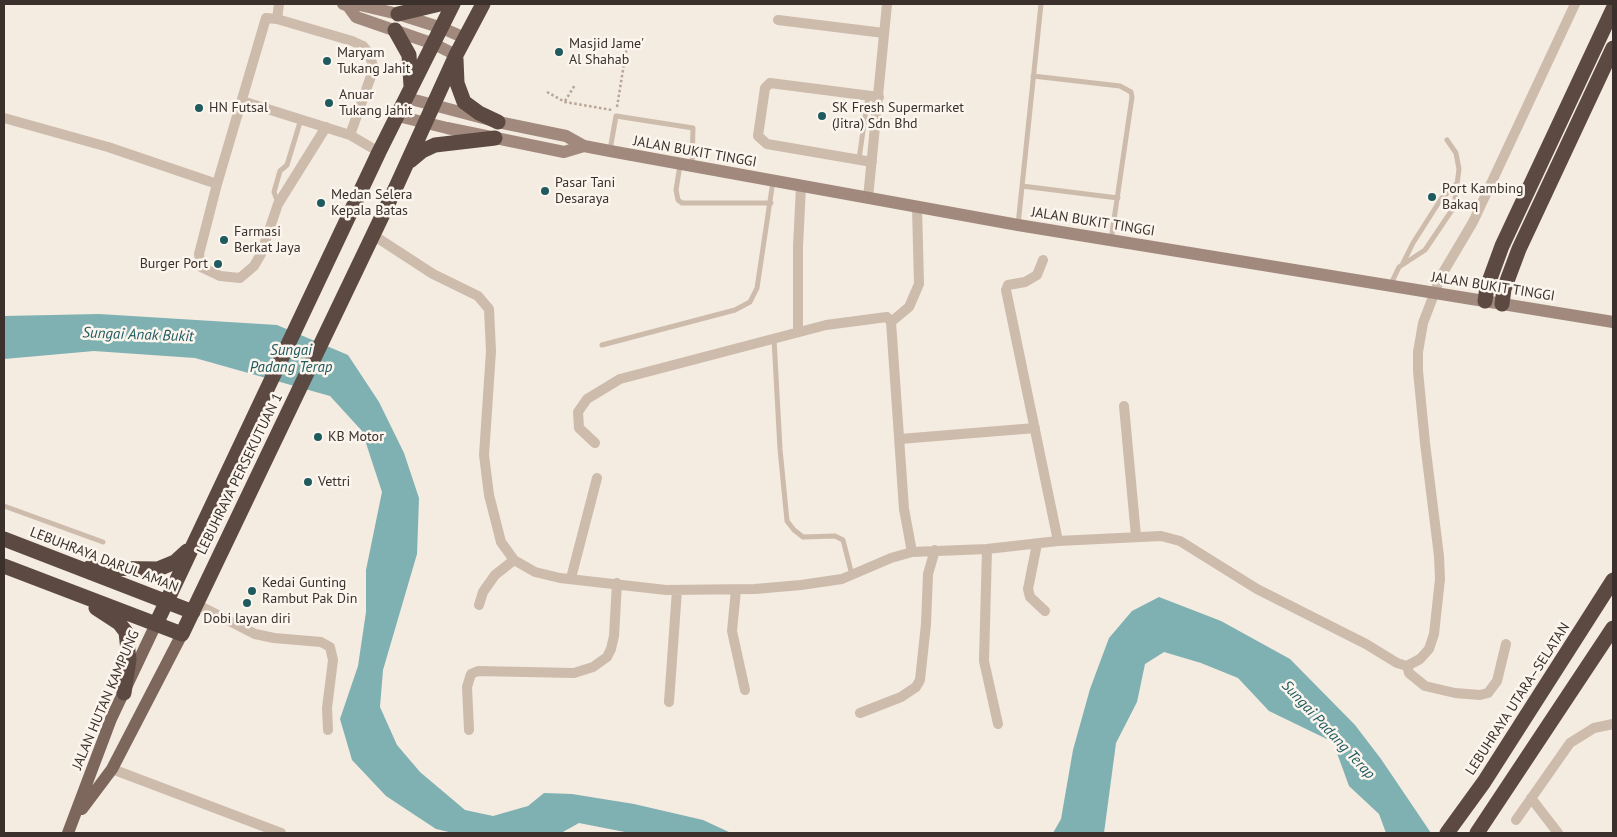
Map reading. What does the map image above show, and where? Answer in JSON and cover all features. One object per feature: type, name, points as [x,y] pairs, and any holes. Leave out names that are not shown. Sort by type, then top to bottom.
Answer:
[{"type":"highway","points":[[398,14],[440,4]]},
{"type":"highway","name":"LEBUHRAYA PERSEKUTUAN 1","points":[[156,624],[245,432],[324,271],[379,152],[453,4]]},
{"type":"highway","name":"LEBUHRAYA PERSEKUTUAN 1","points":[[182,634],[373,235],[456,55],[483,4]]},
{"type":"highway","points":[[1485,301],[1487,287],[1502,246],[1613,9]]},
{"type":"highway","points":[[395,30],[409,55],[409,94]]},
{"type":"highway","points":[[1502,304],[1504,290],[1519,249],[1613,48]]},
{"type":"highway","points":[[456,55],[457,83],[464,102],[479,113],[498,122]]},
{"type":"highway","points":[[406,165],[422,151],[435,145],[495,138]]},
{"type":"highway","points":[[77,568],[148,570],[167,567],[186,553],[197,538]]},
{"type":"highway","name":"LEBUHRAYA DARUL AMAN","points":[[4,539],[166,602],[194,608]]},
{"type":"highway","points":[[4,566],[182,634]]},
{"type":"highway","name":"LEBUHRAYA UTARA–SELATAN","points":[[1447,833],[1484,782],[1613,580]]},
{"type":"highway","points":[[68,590],[119,624],[126,632],[129,660],[124,693]]},
{"type":"highway","points":[[1478,833],[1613,628]]},
{"type":"main road","points":[[346,5],[360,5],[398,14],[442,28],[465,38]]},
{"type":"main road","points":[[346,5],[356,17],[434,44],[456,55]]},
{"type":"main road","name":"JALAN BUKIT TINGGI","points":[[409,94],[434,105],[498,122],[566,136],[584,146],[610,151],[1018,225],[1613,322]]},
{"type":"main road","name":"JALAN BUKIT TINGGI","points":[[398,116],[564,152],[584,146]]},
{"type":"main road","name":"JALAN HUTAN KAMPUNG","points":[[68,833],[98,754],[156,624]]},
{"type":"main road","name":"JALAN HUTAN KAMPUNG","points":[[75,818],[112,770],[182,634]]},
{"type":"street","points":[[277,19],[279,4]]},
{"type":"street","points":[[868,198],[887,4]]},
{"type":"street","points":[[373,235],[434,274],[478,296],[489,309],[491,339],[485,431],[489,495],[501,542],[514,560],[535,572],[677,590],[736,590],[818,583],[852,575],[891,558],[912,552],[986,549],[1058,541],[1136,536],[1173,538],[1257,589],[1366,644],[1397,663],[1407,666],[1420,659],[1429,649],[1434,634],[1440,579],[1418,371],[1422,327],[1441,276],[1473,222],[1575,4]]},
{"type":"street","points":[[326,127],[278,204],[261,254],[254,266],[240,278],[220,276],[204,270],[199,261],[217,184],[264,21],[269,18],[277,19],[352,41],[363,46],[369,53],[373,66],[371,76],[350,135]]},
{"type":"street","points":[[778,20],[884,33]]},
{"type":"street","points":[[872,162],[767,144],[758,136],[765,88],[770,83],[878,97]]},
{"type":"street","points":[[242,100],[350,135],[379,152]]},
{"type":"street","points":[[4,118],[108,146],[217,184]]},
{"type":"street","points":[[798,332],[798,247],[801,186]]},
{"type":"street","points":[[891,322],[909,307],[920,284],[917,207]]},
{"type":"street","points":[[1044,260],[1037,275],[1024,282],[1008,285],[1006,290],[1058,541]]},
{"type":"street","points":[[595,443],[579,428],[578,412],[587,399],[608,385],[638,374],[798,332],[867,318],[883,317],[891,322]]},
{"type":"street","points":[[891,322],[904,508],[912,552]]},
{"type":"street","points":[[1124,406],[1136,536]]},
{"type":"street","points":[[900,439],[1035,428]]},
{"type":"street","points":[[571,578],[597,478]]},
{"type":"street","points":[[1037,544],[1028,589],[1030,597],[1046,611]]},
{"type":"street","points":[[986,549],[984,661],[998,724]]},
{"type":"street","points":[[860,713],[901,697],[916,687],[920,680],[925,642],[928,574],[935,550]]},
{"type":"street","points":[[479,605],[484,592],[495,575],[514,560]]},
{"type":"street","points":[[469,730],[467,687],[471,674],[485,670],[551,674],[574,673],[601,662],[611,649],[617,583]]},
{"type":"street","points":[[669,702],[677,590]]},
{"type":"street","points":[[736,590],[732,631],[745,690]]},
{"type":"street","points":[[194,608],[255,634],[274,638],[321,642],[330,647],[333,660],[327,708],[328,730]]},
{"type":"street","points":[[1407,666],[1409,673],[1425,686],[1455,693],[1480,695],[1488,693],[1497,681],[1506,644]]},
{"type":"street","points":[[1516,820],[1570,743],[1594,728],[1613,724]]},
{"type":"street","points":[[112,770],[281,833]]},
{"type":"street","points":[[1531,798],[1558,833]]},
{"type":"lane","points":[[1018,225],[1041,4]]},
{"type":"lane","points":[[1034,76],[1120,86],[1131,92],[1132,97],[1111,240]]},
{"type":"lane","points":[[859,160],[868,96]]},
{"type":"lane","points":[[610,151],[616,116],[693,128],[686,165],[676,190],[678,200],[690,205],[771,203]]},
{"type":"lane","points":[[278,204],[274,192],[280,171],[287,165],[302,119]]},
{"type":"lane","points":[[1403,263],[1425,250],[1454,207],[1458,161],[1447,140]]},
{"type":"lane","points":[[602,345],[735,310],[750,302],[757,288],[773,181]]},
{"type":"lane","points":[[1390,286],[1393,276],[1403,263],[1436,206],[1456,184]]},
{"type":"lane","points":[[1022,186],[1118,198]]},
{"type":"lane","points":[[774,339],[780,449],[788,521],[794,530],[803,537],[840,537],[845,543],[852,575]]},
{"type":"lane","points":[[4,506],[103,542]]},
{"type":"path","points":[[547,92],[565,102],[617,111],[628,39]]},
{"type":"path","points":[[565,102],[574,85]]},
{"type":"water","name":"Sungai Padang Terap","points":[[99,314],[277,325],[348,355],[379,402],[404,453],[419,498],[417,554],[383,670],[380,707],[397,745],[420,772],[465,810],[493,816],[528,806],[544,793],[572,794],[634,804],[703,820],[731,833],[630,833],[579,823],[561,833],[453,833],[436,829],[386,796],[352,760],[340,719],[358,666],[366,612],[366,570],[382,492],[362,431],[330,396],[195,358],[94,351],[4,359],[4,316]]},
{"type":"water","name":"Sungai Padang Terap","points":[[1159,597],[1221,621],[1290,659],[1355,725],[1381,759],[1431,833],[1386,833],[1379,814],[1349,786],[1333,742],[1269,711],[1238,678],[1201,663],[1164,652],[1145,664],[1137,702],[1116,743],[1104,833],[1053,833],[1061,819],[1073,750],[1090,689],[1109,638],[1132,611]]},
{"type":"place","name":"Masjid Jame' Al Shahab","points":[[559,52]]},
{"type":"place","name":"Maryam Tukang Jahit","points":[[327,61]]},
{"type":"place","name":"Anuar Tukang Jahit","points":[[329,103]]},
{"type":"place","name":"HN Futsal","points":[[199,108]]},
{"type":"place","name":"SK Fresh Supermarket (Jitra) Sdn Bhd","points":[[822,116]]},
{"type":"place","name":"Pasar Tani Desaraya","points":[[545,191]]},
{"type":"place","name":"Port Kambing Bakaq","points":[[1432,197]]},
{"type":"place","name":"Medan Selera Kepala Batas","points":[[321,203]]},
{"type":"place","name":"Farmasi Berkat Jaya","points":[[224,240]]},
{"type":"place","name":"Burger Port","points":[[218,264]]},
{"type":"place","name":"KB Motor","points":[[318,437]]},
{"type":"place","name":"Vettri","points":[[308,482]]},
{"type":"place","name":"Kedai Gunting Rambut Pak Din","points":[[252,591]]},
{"type":"place","name":"Dobi layan diri","points":[[247,603]]},
{"type":"water label","name":"Sungai Anak Bukit","points":[[138,335]]}]
